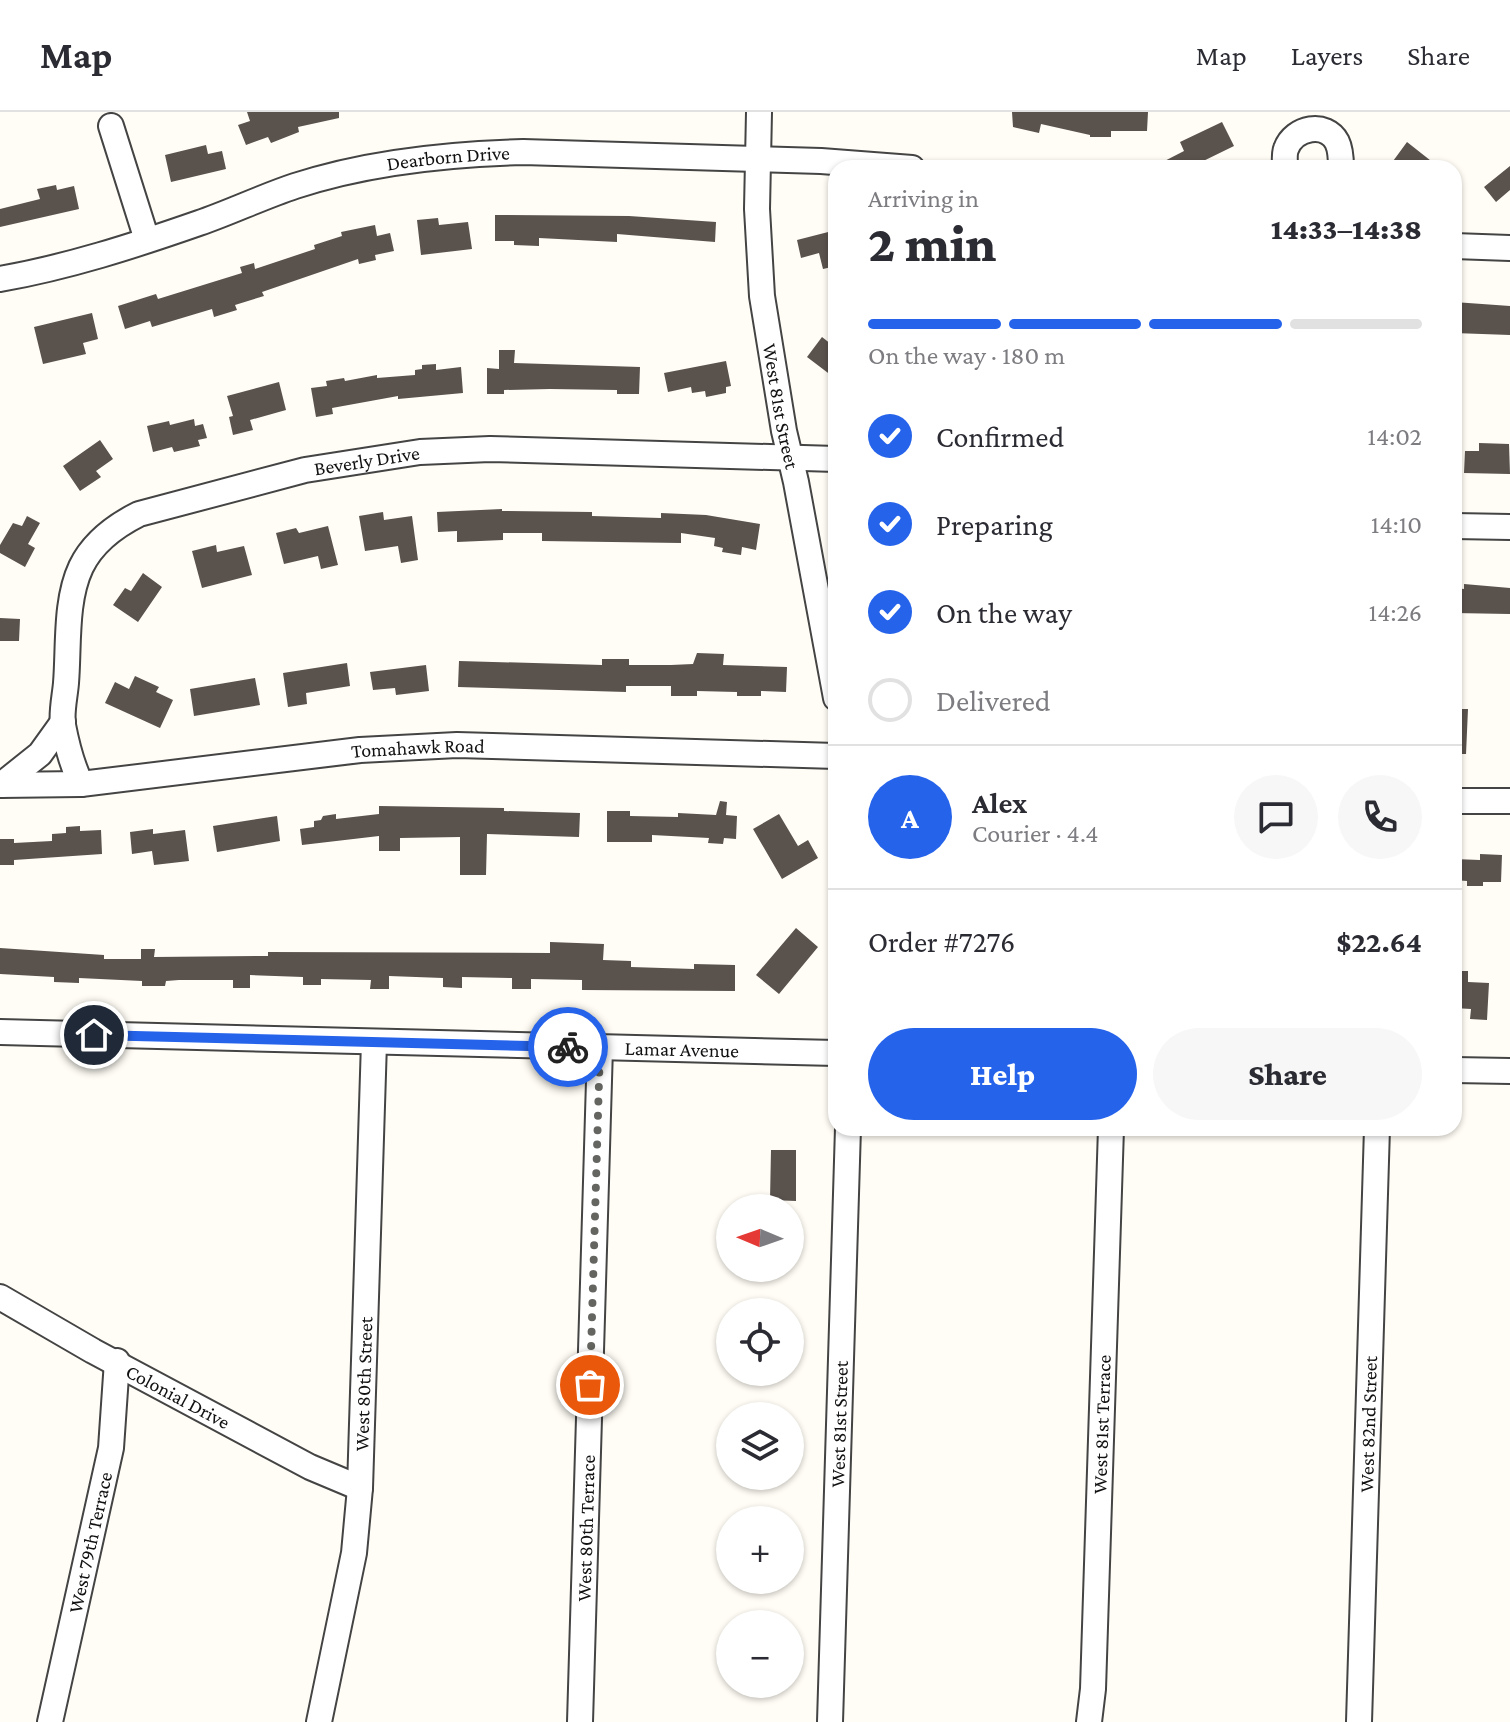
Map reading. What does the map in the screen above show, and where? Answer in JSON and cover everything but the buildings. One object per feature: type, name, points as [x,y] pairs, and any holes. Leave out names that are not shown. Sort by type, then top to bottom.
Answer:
[{"type":"street","name":"West 81st Street","points":[[759,112],[757,159],[762,296],[828,656]]},
{"type":"street","points":[[111,126],[147,240]]},
{"type":"street","points":[[1285,160],[1286,149],[1292,139],[1302,130],[1315,129],[1326,131],[1337,142],[1340,160]]},
{"type":"street","name":"Dearborn Drive","points":[[0,279],[96,258],[297,185],[407,161],[475,153],[523,152],[828,163]]},
{"type":"street","points":[[1462,246],[1510,248]]},
{"type":"street","name":"Beverly Drive","points":[[81,784],[72,766],[63,722],[77,579],[99,541],[139,514],[305,470],[420,452],[490,449],[828,458]]},
{"type":"street","points":[[1462,526],[1510,527]]},
{"type":"street","points":[[1,785],[40,754],[63,722]]},
{"type":"street","name":"Tomahawk Road","points":[[1,785],[81,784],[360,750],[457,745],[828,756]]},
{"type":"street","points":[[1462,801],[1510,801]]},
{"type":"street","name":"Lamar Avenue","points":[[0,1032],[828,1053]]},
{"type":"street","name":"West 80th Street","points":[[319,1722],[354,1553],[360,1488],[374,1042]]},
{"type":"street","name":"West 80th Terrace","points":[[580,1722],[600,1047]]},
{"type":"street","points":[[1462,1070],[1510,1071]]},
{"type":"street","name":"West 81st Street","points":[[830,1722],[848,1136]]},
{"type":"street","name":"West 81st Terrace","points":[[1089,1722],[1093,1689],[1111,1136]]},
{"type":"street","name":"West 82nd Street","points":[[1359,1722],[1377,1136]]},
{"type":"street","name":"Colonial Drive","points":[[0,1297],[93,1351],[117,1361],[310,1467],[360,1488]]},
{"type":"street","name":"West 79th Terrace","points":[[50,1722],[111,1448],[117,1361]]},
{"type":"way so far","points":[[568,1047],[600,1047],[590,1385]]},
{"type":"route","points":[[94,1035],[568,1047]]}]
